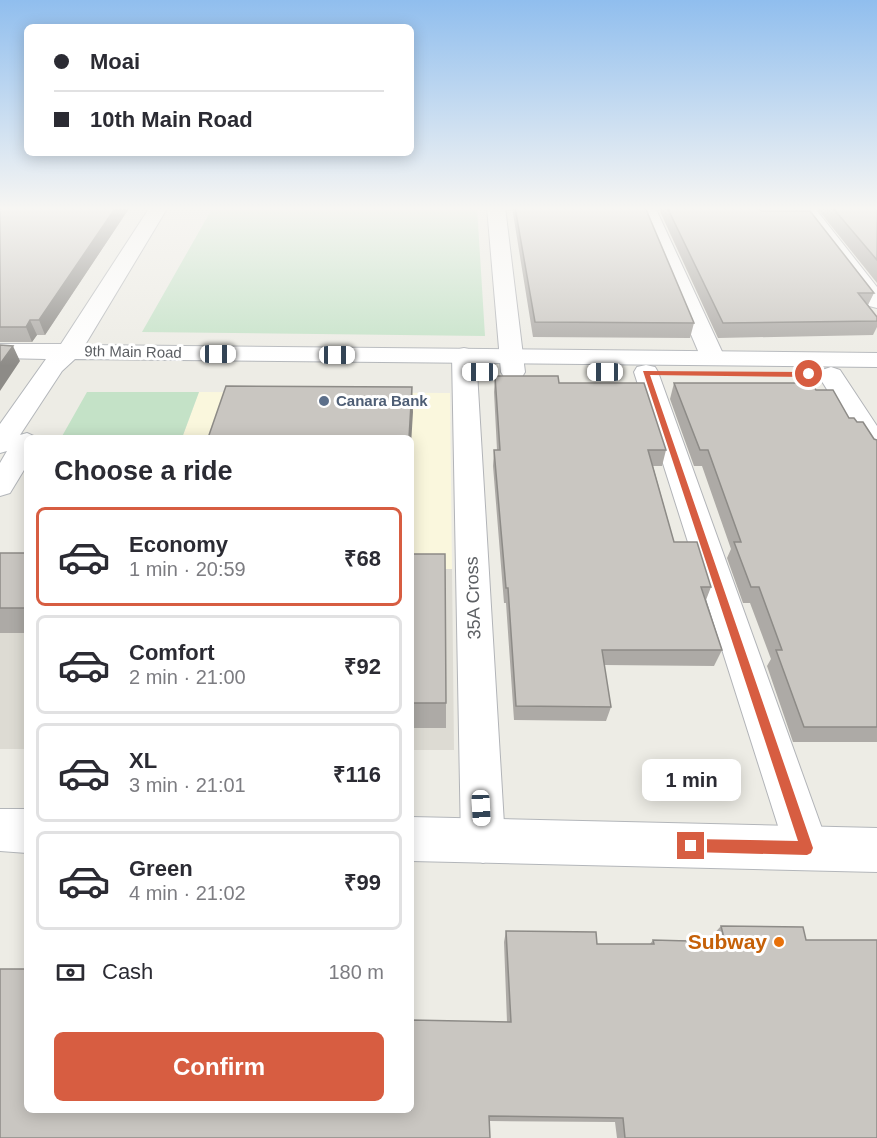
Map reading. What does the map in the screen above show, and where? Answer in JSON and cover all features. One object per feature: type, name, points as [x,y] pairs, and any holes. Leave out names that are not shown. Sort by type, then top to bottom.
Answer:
[{"type":"main road","points":[[32,435],[71,359],[128,260]]},
{"type":"main road","points":[[0,444],[71,359],[139,260]]},
{"type":"main road","points":[[502,260],[513,364]]},
{"type":"main road","points":[[670,260],[713,358]]},
{"type":"main road","points":[[845,260],[877,301]]},
{"type":"main road","name":"9th Main Road","points":[[0,351],[71,359],[464,364],[713,358],[877,360]]},
{"type":"main road","name":"9th Main Road","points":[[0,366],[71,359]]},
{"type":"main road","name":"35A Cross","points":[[464,364],[483,841]]},
{"type":"main road","name":"9th Main Road","points":[[513,364],[646,372],[877,375]]},
{"type":"main road","points":[[646,372],[807,848]]},
{"type":"main road","points":[[831,375],[877,448]]},
{"type":"main road","points":[[0,486],[24,447]]},
{"type":"main road","points":[[0,830],[24,831]]},
{"type":"main road","points":[[414,839],[877,850]]},
{"type":"shaded area","points":[[199,392],[450,393],[452,569],[414,569],[414,435],[183,435]]},
{"type":"shaded area","points":[[0,568],[24,568],[24,749],[0,749]]},
{"type":"shaded area","points":[[414,569],[452,569],[454,750],[414,750]]},
{"type":"green space","points":[[183,260],[480,260],[485,336],[142,332]]},
{"type":"green space","points":[[87,392],[199,392],[183,435],[63,435]]},
{"type":"building","points":[[0,260],[80,260],[39,320],[30,320],[26,327],[0,327]]},
{"type":"building","points":[[524,260],[667,260],[694,323],[535,322]]},
{"type":"building","points":[[693,260],[848,260],[874,293],[858,293],[877,317],[877,321],[723,323]]},
{"type":"building","points":[[0,345],[13,346],[0,364]]},
{"type":"building","points":[[495,376],[558,376],[559,383],[644,383],[666,450],[648,450],[674,542],[697,542],[711,587],[701,587],[722,650],[602,650],[611,707],[516,706],[508,588],[506,588],[494,450],[500,450]]},
{"type":"building","points":[[674,383],[812,383],[816,390],[833,390],[849,418],[863,422],[877,440],[877,727],[804,727],[776,650],[782,650],[759,587],[751,587],[734,542],[741,542],[708,450],[700,450]]},
{"type":"building","points":[[226,386],[412,387],[409,435],[209,435]]},
{"type":"building","points":[[0,553],[24,553],[24,608],[0,608]]},
{"type":"building","points":[[414,554],[445,554],[446,703],[414,703]]},
{"type":"building","points":[[721,926],[803,927],[806,940],[877,940],[877,1138],[625,1138],[623,1118],[489,1116],[490,1138],[0,1138],[0,969],[24,969],[24,1113],[414,1113],[414,1020],[511,1022],[506,931],[596,932],[597,944],[654,944],[653,940],[725,942]]},
{"type":"place","name":"Canara Bank","points":[[324,401]]},
{"type":"place","name":"Subway","points":[[779,942]]},
{"type":"route","points":[[691,846],[807,848],[646,372],[809,374]]}]
